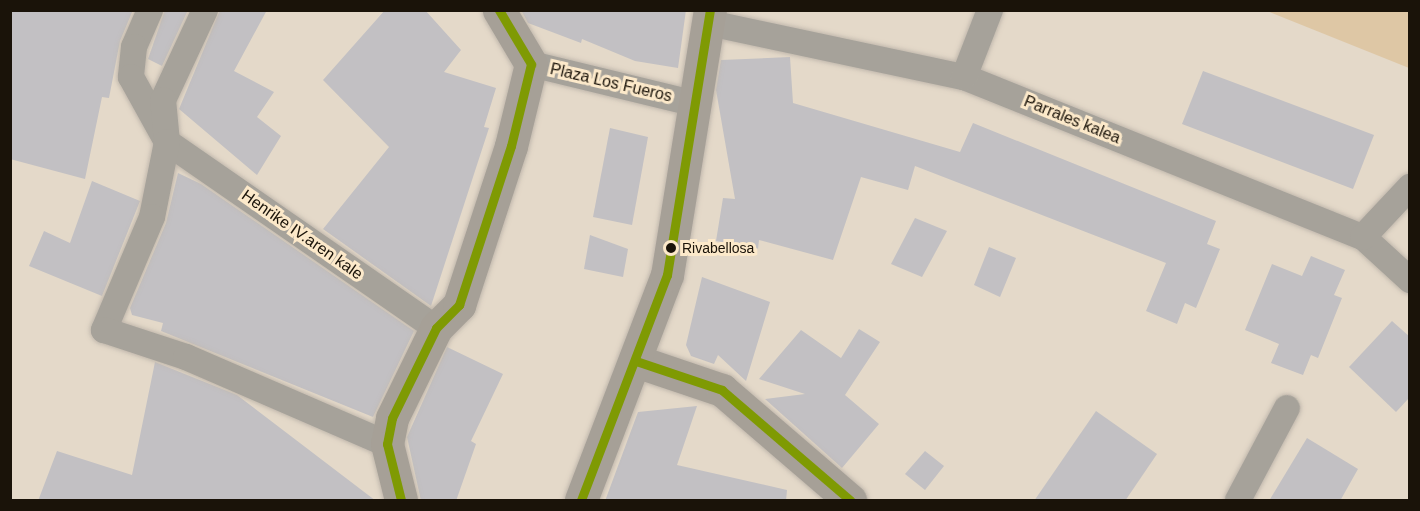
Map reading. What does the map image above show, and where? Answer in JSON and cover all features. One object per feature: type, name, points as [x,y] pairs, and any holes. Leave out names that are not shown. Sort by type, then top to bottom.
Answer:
[{"type":"street","points":[[150,10],[134,46],[131,77],[167,142]]},
{"type":"street","points":[[205,10],[163,100],[167,142],[153,217],[104,330],[186,357],[387,444]]},
{"type":"street","points":[[401,501],[387,444],[392,418],[436,328],[459,305],[511,146],[531,64],[499,10]]},
{"type":"street","points":[[964,77],[990,10]]},
{"type":"street","points":[[580,501],[636,361],[667,275],[692,103],[709,17]]},
{"type":"street","name":"Parrales kalea","points":[[709,17],[964,77],[1363,237],[1410,280]]},
{"type":"street","name":"Plaza Los Fueros","points":[[531,64],[692,103]]},
{"type":"street","name":"Henrike IV.aren kale","points":[[167,142],[436,328]]},
{"type":"street","points":[[1363,237],[1410,187]]},
{"type":"street","points":[[636,361],[722,390],[850,501]]},
{"type":"street","points":[[1238,501],[1287,408]]},
{"type":"shaded area","points":[[1267,11],[1409,11],[1409,68]]},
{"type":"building","points":[[10,10],[133,10],[120,41],[109,98],[102,97],[85,179],[10,159]]},
{"type":"building","points":[[165,10],[188,10],[162,66],[148,59]]},
{"type":"building","points":[[220,10],[267,10],[234,71],[274,92],[257,117],[281,136],[257,175],[179,109]]},
{"type":"building","points":[[385,10],[425,10],[461,50],[444,72],[496,88],[484,127],[489,128],[431,306],[323,229],[389,147],[323,80]]},
{"type":"building","points":[[521,10],[686,10],[678,68],[635,61],[582,39],[581,43],[528,23]]},
{"type":"building","points":[[790,57],[793,103],[960,152],[973,123],[1216,221],[1207,244],[1220,249],[1196,308],[1185,303],[1177,324],[1146,311],[1166,263],[915,166],[908,190],[861,177],[833,260],[759,240],[758,249],[716,241],[723,198],[735,199],[716,90],[721,60]]},
{"type":"building","points":[[1203,71],[1374,135],[1353,189],[1182,124]]},
{"type":"building","points":[[610,128],[648,137],[632,225],[593,217]]},
{"type":"building","points":[[178,173],[201,184],[414,331],[373,417],[161,331],[163,323],[132,315],[130,308],[166,223]]},
{"type":"building","points":[[92,181],[140,201],[102,296],[29,266],[44,231],[70,243]]},
{"type":"building","points":[[915,218],[947,231],[922,277],[891,264]]},
{"type":"building","points":[[590,235],[628,249],[623,277],[584,269]]},
{"type":"building","points":[[989,247],[1016,258],[1000,297],[974,285]]},
{"type":"building","points":[[1311,256],[1345,270],[1334,295],[1342,298],[1318,358],[1311,355],[1303,375],[1271,363],[1279,344],[1245,330],[1272,264],[1302,276]]},
{"type":"building","points":[[702,277],[770,302],[746,381],[718,355],[714,364],[691,356],[686,345]]},
{"type":"building","points":[[1392,321],[1410,337],[1410,397],[1396,412],[1349,367]]},
{"type":"building","points":[[859,329],[880,342],[845,395],[879,424],[842,468],[765,399],[805,394],[759,379],[801,330],[841,358]]},
{"type":"building","points":[[447,347],[503,374],[471,441],[476,444],[456,501],[421,501],[407,437]]},
{"type":"building","points":[[155,362],[237,395],[376,501],[38,501],[57,451],[132,475]]},
{"type":"building","points":[[697,406],[677,465],[787,490],[786,501],[605,501],[638,412]]},
{"type":"building","points":[[1096,411],[1157,454],[1125,501],[1034,501]]},
{"type":"building","points":[[1307,438],[1358,469],[1340,501],[1269,501]]},
{"type":"building","points":[[925,451],[944,466],[925,490],[905,474]]},
{"type":"transit line","points":[[499,10],[531,64]]},
{"type":"transit line","points":[[581,500],[667,275],[710,10]]},
{"type":"transit line","points":[[401,500],[387,444],[392,418],[436,328],[459,305],[511,146],[531,64]]},
{"type":"transit line","points":[[636,361],[722,390],[850,500]]},
{"type":"place","name":"Rivabellosa","points":[[671,248]]}]
